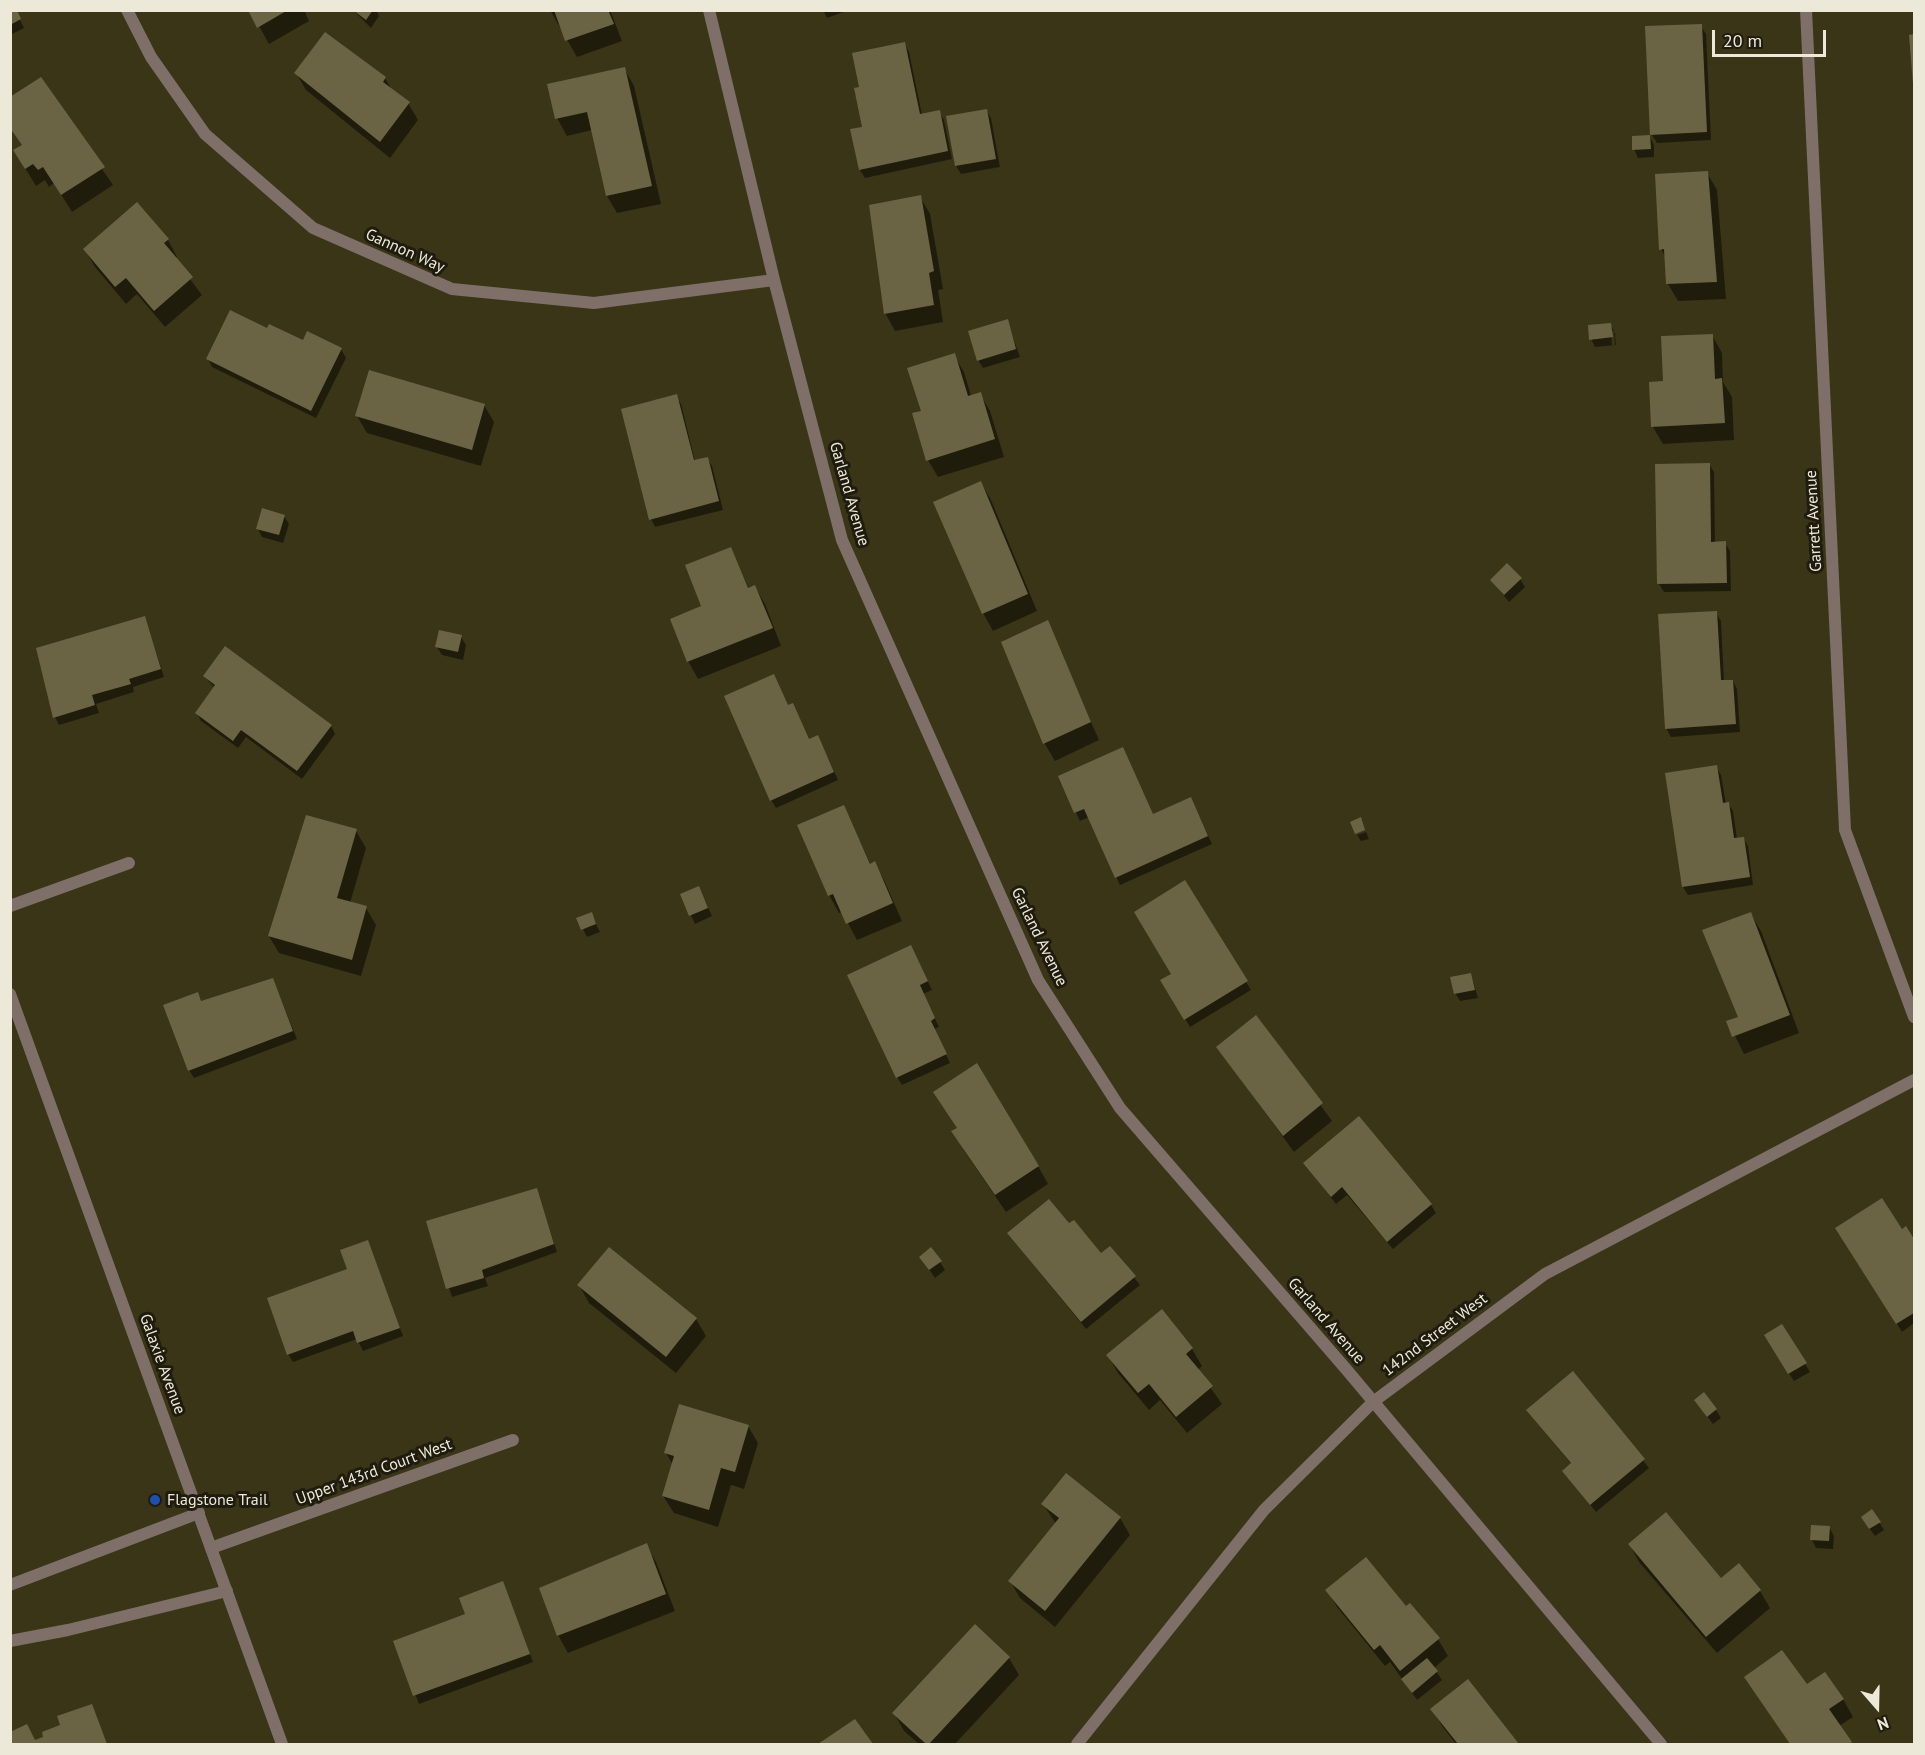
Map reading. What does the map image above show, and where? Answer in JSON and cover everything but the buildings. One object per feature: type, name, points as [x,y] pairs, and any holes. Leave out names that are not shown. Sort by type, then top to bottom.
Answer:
[{"type":"street","name":"Gannon Way","points":[[127,10],[151,57],[205,134],[313,228],[452,289],[594,303],[774,280]]},
{"type":"street","name":"Garland Avenue","points":[[709,10],[774,280],[842,540],[1038,981],[1120,1108],[1661,1744]]},
{"type":"street","name":"Garrett Avenue","points":[[1806,10],[1845,830],[1914,1017]]},
{"type":"street","points":[[10,906],[129,862]]},
{"type":"street","name":"Galaxie Avenue","points":[[10,994],[282,1744]]},
{"type":"street","name":"142nd Street West","points":[[1077,1744],[1264,1510],[1372,1402],[1545,1274],[1914,1080]]},
{"type":"street","name":"Upper 143rd Court West","points":[[211,1548],[513,1440]]},
{"type":"street","points":[[10,1585],[199,1513]]},
{"type":"street","points":[[10,1641],[68,1630],[227,1591]]},
{"type":"place","name":"Flagstone Trail","points":[[155,1500]]}]
